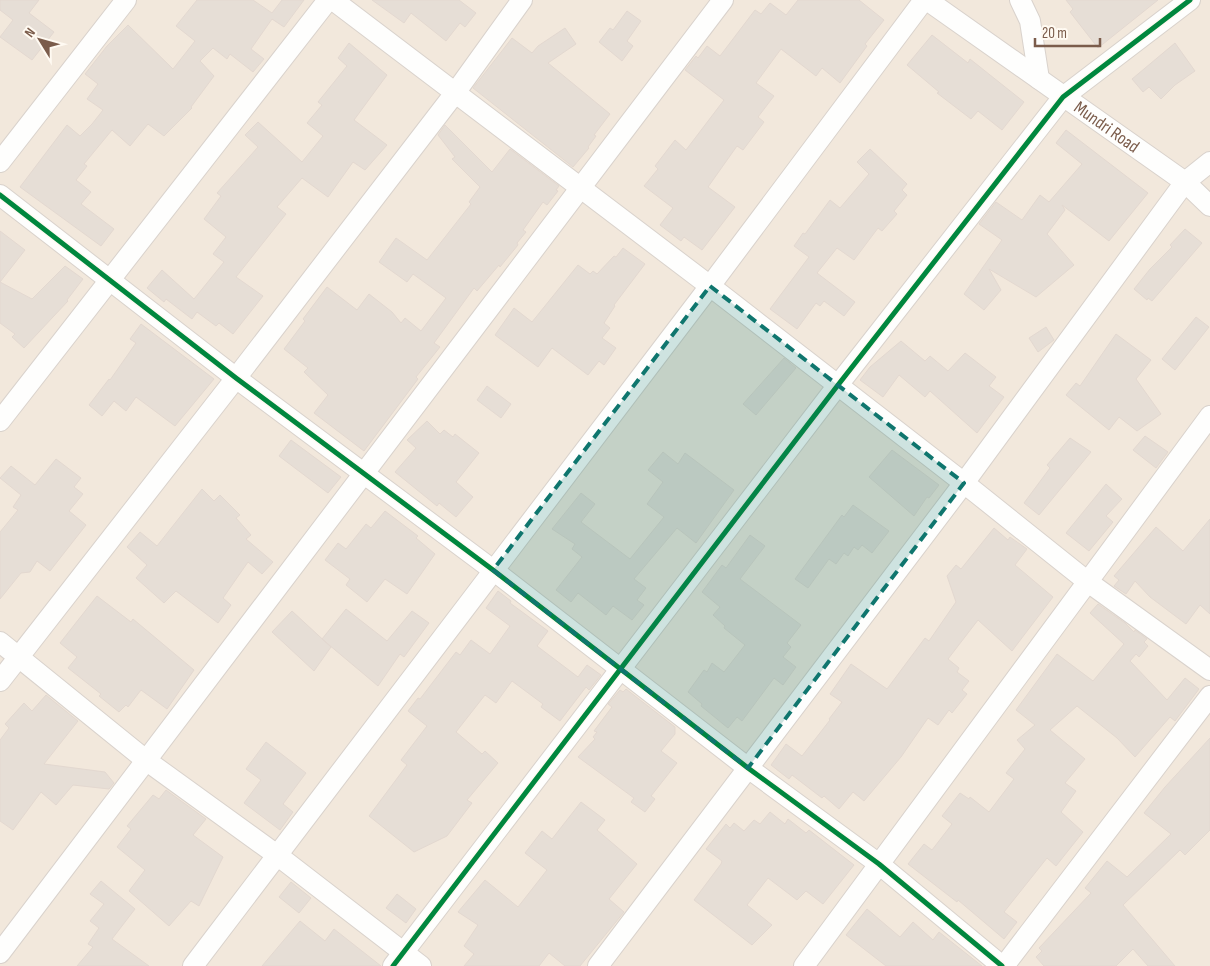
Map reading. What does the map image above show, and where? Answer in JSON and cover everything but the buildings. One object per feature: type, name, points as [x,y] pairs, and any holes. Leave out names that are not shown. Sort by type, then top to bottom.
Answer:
[{"type":"street","points":[[0,162],[126,0]]},
{"type":"street","points":[[0,421],[328,0]]},
{"type":"street","points":[[333,0],[710,286],[1088,582],[1210,670]]},
{"type":"street","points":[[0,681],[456,93],[522,0]]},
{"type":"street","points":[[0,953],[723,0]]},
{"type":"street","points":[[193,966],[926,0]]},
{"type":"street","name":"Mundri Road","points":[[926,0],[1185,182],[1210,206]]},
{"type":"street","points":[[1020,0],[1030,21],[1039,79]]},
{"type":"street","points":[[398,960],[838,385],[1063,97],[1190,0]]},
{"type":"street","points":[[598,966],[964,483],[1185,182],[1210,162]]},
{"type":"street","points":[[0,195],[236,378],[493,570],[748,768],[879,864],[1003,966],[1210,696]]},
{"type":"street","points":[[804,966],[1210,416]]},
{"type":"street","points":[[0,642],[147,761],[277,855],[398,960],[421,966]]},
{"type":"highlighted area","points":[[710,286],[964,483],[748,768],[493,570]]},
{"type":"shaded area","points":[[0,0],[1210,0],[1210,966],[0,966]]},
{"type":"cycle path","points":[[393,966],[838,385],[1063,97],[1190,0]]},
{"type":"cycle path","points":[[0,195],[236,378],[493,570],[748,768],[879,864],[1002,966]]}]
